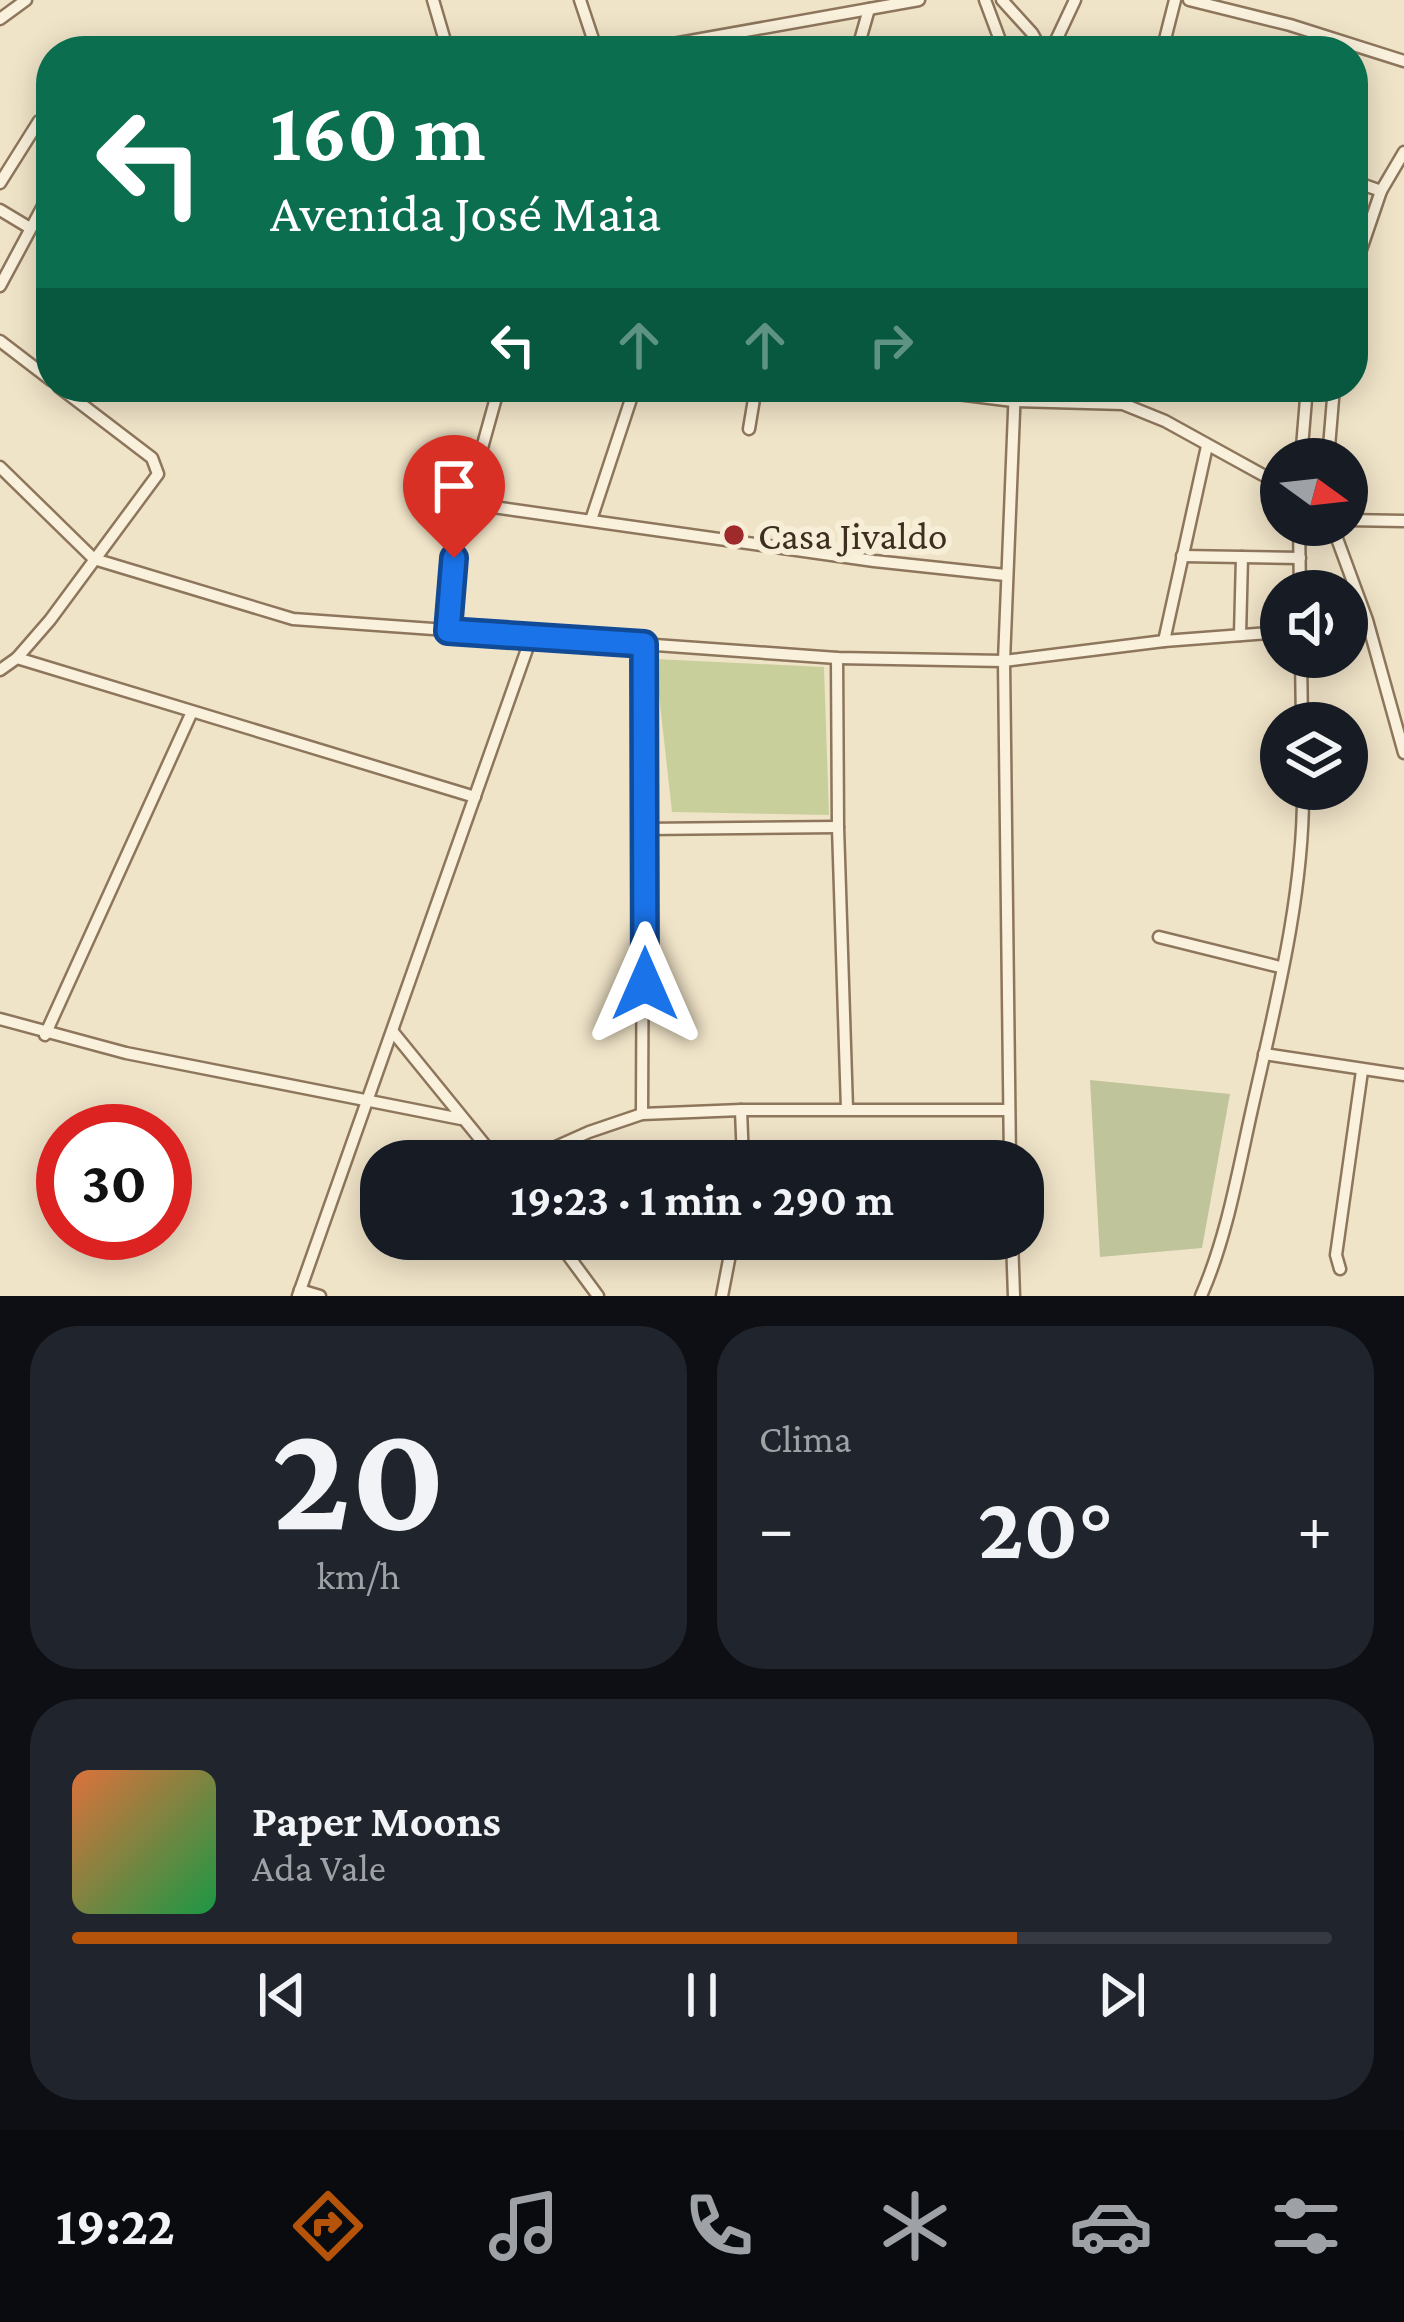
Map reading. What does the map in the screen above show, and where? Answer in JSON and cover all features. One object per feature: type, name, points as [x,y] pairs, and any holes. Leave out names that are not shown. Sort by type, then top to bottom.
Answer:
[{"type":"street","points":[[0,19],[26,0]]},
{"type":"street","points":[[433,0],[444,36]]},
{"type":"street","points":[[580,0],[592,36]]},
{"type":"street","points":[[717,36],[919,0]]},
{"type":"street","points":[[985,0],[998,36]]},
{"type":"street","points":[[1002,0],[1035,36]]},
{"type":"street","points":[[1055,36],[1076,0]]},
{"type":"street","points":[[1166,36],[1175,0]]},
{"type":"street","points":[[1189,0],[1325,36]]},
{"type":"street","points":[[861,36],[868,9]]},
{"type":"street","points":[[1368,50],[1404,61]]},
{"type":"street","points":[[0,184],[36,127]]},
{"type":"street","points":[[1368,229],[1381,191],[1404,152]]},
{"type":"street","points":[[1368,186],[1381,191]]},
{"type":"street","points":[[0,210],[30,228]]},
{"type":"street","points":[[0,286],[36,217]]},
{"type":"street","points":[[0,341],[36,369]]},
{"type":"street","points":[[0,670],[50,620],[156,478],[158,468],[152,458],[79,402]]},
{"type":"street","points":[[448,631],[454,558],[465,503],[495,402]]},
{"type":"street","points":[[591,520],[629,402]]},
{"type":"street","points":[[749,429],[754,402]]},
{"type":"street","points":[[1009,1140],[1004,662],[1014,402]]},
{"type":"street","points":[[1101,402],[1123,404],[1166,421],[1260,474]]},
{"type":"street","points":[[1303,438],[1306,402]]},
{"type":"street","points":[[1330,438],[1333,402]]},
{"type":"street","points":[[1165,641],[1207,446]]},
{"type":"street","points":[[0,467],[94,560],[293,619],[837,658],[1004,662],[1260,634]]},
{"type":"street","points":[[465,503],[874,562],[1005,575]]},
{"type":"street","points":[[1368,520],[1404,520]]},
{"type":"street","points":[[1300,546],[1300,570]]},
{"type":"street","points":[[1340,546],[1367,620],[1404,753]]},
{"type":"street","points":[[1182,556],[1300,558]]},
{"type":"street","points":[[1240,635],[1242,557]]},
{"type":"street","points":[[320,1296],[299,1293],[532,635]]},
{"type":"street","points":[[642,1114],[644,644]]},
{"type":"street","points":[[17,658],[475,797]]},
{"type":"street","points":[[837,658],[847,1109]]},
{"type":"street","points":[[45,1035],[191,714]]},
{"type":"street","points":[[1201,1296],[1228,1217],[1264,1054],[1300,868],[1302,810]]},
{"type":"street","points":[[645,829],[838,827]]},
{"type":"street","points":[[1160,937],[1280,968]]},
{"type":"street","points":[[0,1019],[45,1035],[461,1119]]},
{"type":"street","points":[[393,1032],[480,1140]]},
{"type":"street","points":[[1264,1054],[1404,1075]]},
{"type":"street","points":[[1340,1269],[1336,1256],[1362,1071]]},
{"type":"street","points":[[571,1140],[642,1114],[741,1109],[1008,1109]]},
{"type":"street","points":[[741,1109],[742,1140]]},
{"type":"street","points":[[571,1260],[598,1296]]},
{"type":"street","points":[[722,1296],[729,1260]]},
{"type":"street","points":[[1013,1260],[1014,1296]]},
{"type":"green space","points":[[655,659],[824,667],[829,815],[672,812]]},
{"type":"green space","points":[[1090,1080],[1230,1094],[1202,1248],[1100,1257]]},
{"type":"place","name":"Casa Jivaldo","points":[[734,535]]},
{"type":"route","points":[[454,558],[448,631],[644,644],[645,984]]}]
